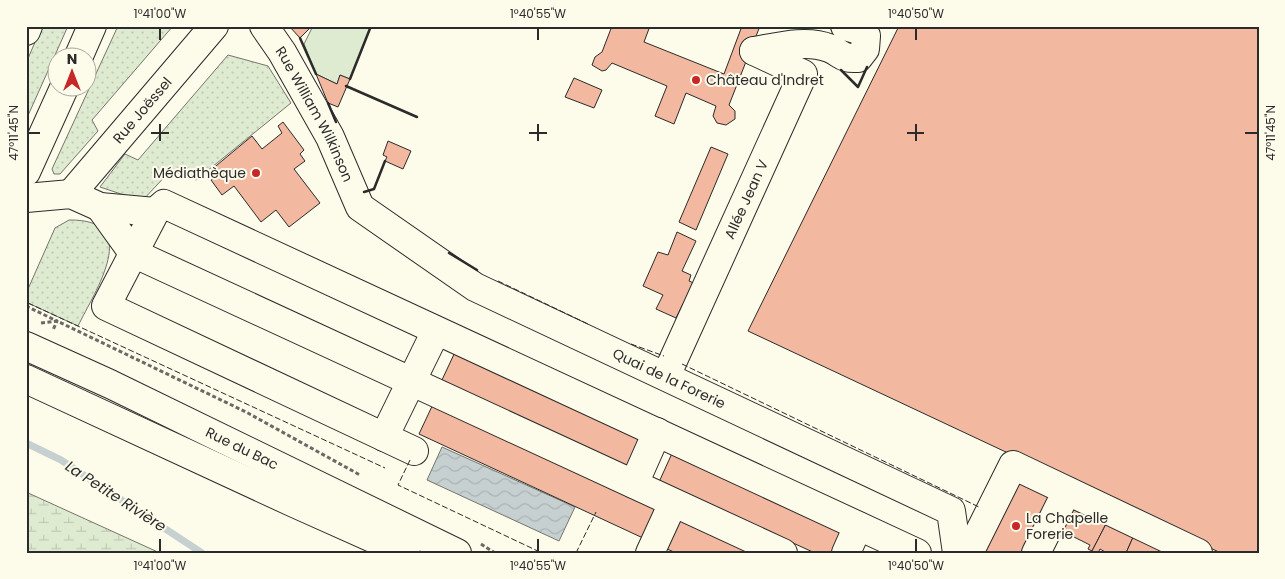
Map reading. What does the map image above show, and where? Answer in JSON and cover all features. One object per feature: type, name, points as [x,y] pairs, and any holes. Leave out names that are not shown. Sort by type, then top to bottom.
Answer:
[{"type":"street","points":[[26,31],[28,26]]},
{"type":"street","points":[[82,48],[92,26]]},
{"type":"street","name":"Rue Joëssel","points":[[71,194],[214,26]]},
{"type":"street","name":"Rue William Wilkinson","points":[[264,26],[282,52],[330,137],[360,207]]},
{"type":"street","name":"Allée Jean V","points":[[666,376],[804,74],[754,51],[806,44],[829,48],[845,59],[858,58],[865,49],[866,36],[859,30],[845,26]]},
{"type":"street","points":[[26,172],[59,98]]},
{"type":"street","points":[[26,198],[71,194],[100,207],[155,212]]},
{"type":"street","points":[[414,451],[106,306],[155,212],[164,204],[917,553]]},
{"type":"street","points":[[100,207],[133,253],[782,553]]},
{"type":"street","name":"Quai de la Forerie","points":[[360,207],[475,287],[952,512],[957,553]]},
{"type":"street","points":[[384,437],[436,331]]},
{"type":"street","name":"Rue du Bac","points":[[30,335],[119,388],[468,548]]},
{"type":"street","name":"Rue du Bac","points":[[26,379],[294,504],[406,553]]},
{"type":"street","points":[[634,484],[657,432]]},
{"type":"street","points":[[969,553],[1013,465],[1198,553]]},
{"type":"street","points":[[1036,553],[1067,491]]},
{"type":"street","points":[[650,553],[673,503]]},
{"type":"street","points":[[846,553],[858,526]]},
{"type":"path","points":[[26,306],[246,412],[366,478]]},
{"type":"path","points":[[30,335],[57,322]]},
{"type":"path","points":[[468,548],[495,553]]},
{"type":"green space","points":[[42,26],[68,26],[58,48],[48,48],[48,71],[26,120],[26,63]]},
{"type":"green space","points":[[118,26],[173,26],[92,120],[98,131],[60,174],[54,174],[52,169],[85,98],[98,98],[98,69]]},
{"type":"green space","points":[[310,26],[371,26],[350,79],[340,75],[337,84],[316,74],[304,44],[312,28]]},
{"type":"green space","points":[[228,55],[268,66],[291,103],[196,180],[171,170],[142,201],[100,187],[125,154],[138,160]]},
{"type":"green space","points":[[69,220],[92,223],[104,231],[109,244],[108,260],[102,277],[78,326],[28,303],[28,289],[55,228]]},
{"type":"green space","points":[[26,492],[160,553],[26,553]]},
{"type":"water","points":[[442,447],[575,507],[559,541],[427,480]]},
{"type":"building","points":[[289,26],[310,26],[311,27],[300,38]]},
{"type":"building","name":"Château d'Indret","points":[[612,26],[650,26],[644,42],[724,74],[742,26],[760,26],[729,105],[735,111],[735,119],[726,125],[717,123],[713,116],[716,106],[686,93],[674,124],[655,116],[667,86],[612,63],[606,70],[602,71],[592,65],[595,57],[602,52]]},
{"type":"building","points":[[899,26],[1259,26],[1259,553],[1221,553],[748,331]]},
{"type":"building","points":[[316,74],[337,84],[340,75],[350,79],[338,107],[328,103]]},
{"type":"building","points":[[574,78],[602,90],[594,108],[565,97]]},
{"type":"building","name":"Médiathèque","points":[[283,122],[304,150],[300,154],[305,161],[294,169],[320,203],[289,227],[276,210],[261,222],[234,186],[222,195],[211,180],[217,177],[211,170],[252,136],[262,149],[282,133],[278,126]]},
{"type":"building","points":[[388,141],[411,151],[403,169],[385,161],[387,157],[383,155]]},
{"type":"building","points":[[711,147],[728,154],[696,230],[679,222]]},
{"type":"building","points":[[677,232],[696,241],[682,271],[691,275],[689,281],[696,284],[686,305],[683,304],[676,318],[656,309],[663,295],[643,286],[658,252],[668,255]]},
{"type":"building","points":[[456,350],[644,436],[629,469],[441,382]]},
{"type":"building","points":[[434,402],[658,506],[643,538],[419,434]]},
{"type":"building","points":[[674,449],[845,527],[833,553],[815,553],[659,482]]},
{"type":"building","name":"La Chapelle Forerie","points":[[1016,480],[1053,499],[1026,553],[979,553]]},
{"type":"building","points":[[1070,504],[1107,522],[1092,551],[1088,549],[1090,545],[1058,529]]},
{"type":"building","points":[[680,515],[761,553],[676,553],[665,548]]},
{"type":"building","points":[[1107,522],[1134,535],[1126,553],[1107,553],[1100,549],[1098,553],[1092,551]]},
{"type":"building","points":[[1134,535],[1160,548],[1158,553],[1126,553]]},
{"type":"waterway","name":"La Petite Rivière","points":[[26,443],[61,460],[202,553]]},
{"type":"fence","points":[[498,281],[588,324]]},
{"type":"fence","points":[[28,303],[385,468]]},
{"type":"fence","points":[[631,344],[664,356]]},
{"type":"fence","points":[[682,364],[979,507]]},
{"type":"fence","points":[[410,460],[398,485],[542,553]]},
{"type":"fence","points":[[576,553],[596,512]]},
{"type":"wall","points":[[350,79],[371,26]]},
{"type":"wall","points":[[300,38],[316,74]]},
{"type":"wall","points":[[841,70],[858,87],[867,67]]},
{"type":"wall","points":[[346,86],[417,117]]},
{"type":"wall","points":[[328,103],[336,122]]},
{"type":"wall","points":[[364,192],[374,189],[385,161]]},
{"type":"wall","points":[[449,253],[477,270]]},
{"type":"place","name":"Château d'Indret","points":[[696,80]]},
{"type":"place","name":"Médiathèque","points":[[256,173]]},
{"type":"place","name":"La Chapelle Forerie","points":[[1016,526]]}]
